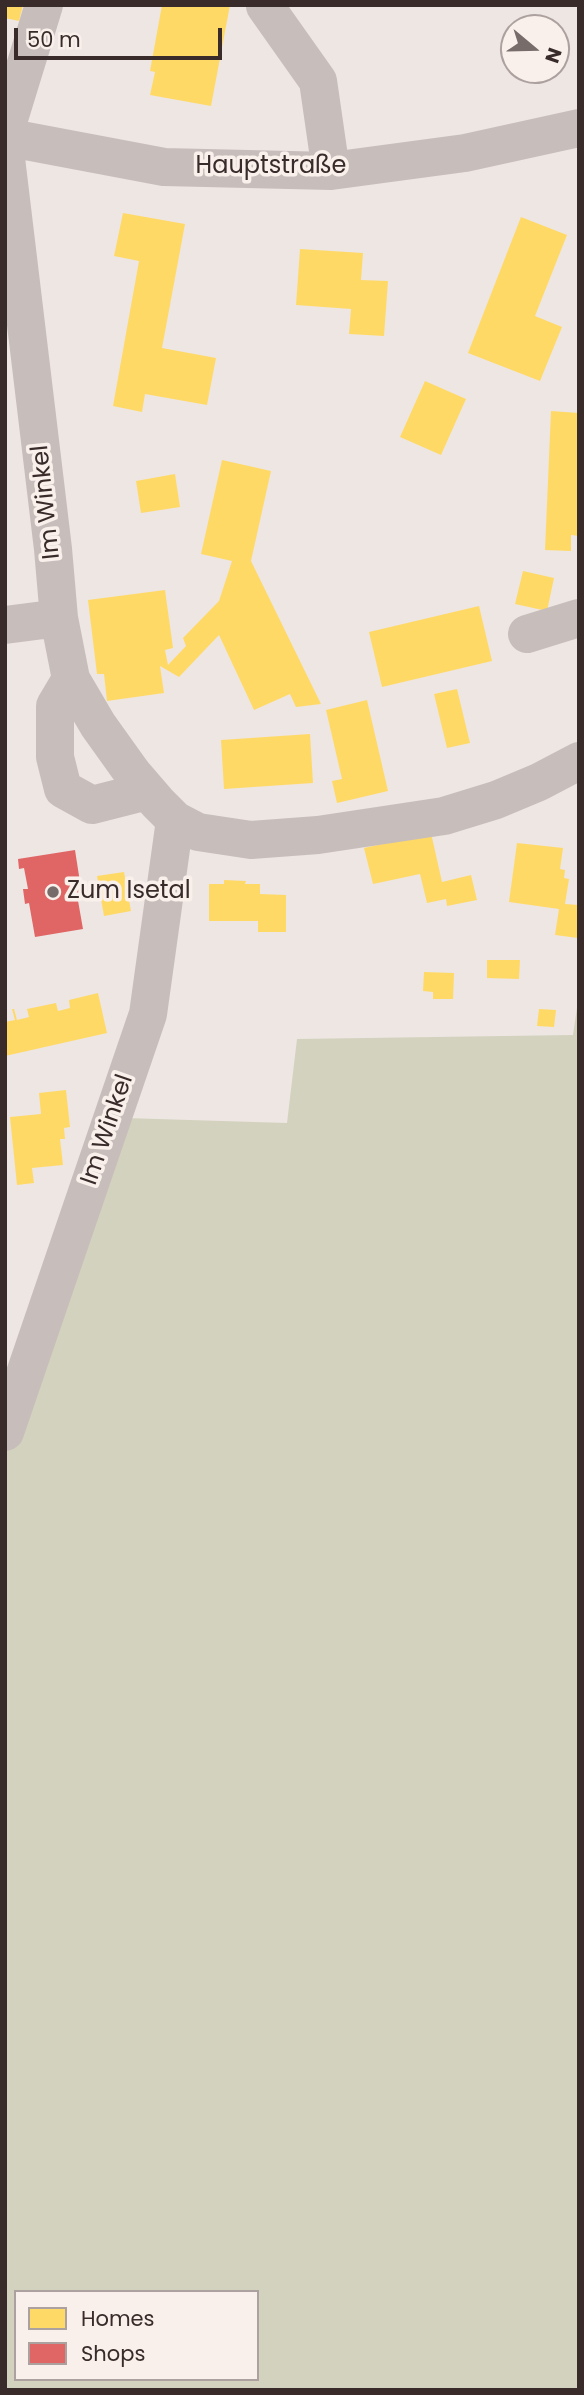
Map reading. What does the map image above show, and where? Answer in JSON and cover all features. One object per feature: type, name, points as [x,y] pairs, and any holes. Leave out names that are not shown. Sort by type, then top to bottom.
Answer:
[{"type":"street","points":[[5,132],[44,5]]},
{"type":"street","points":[[265,6],[318,81],[331,171]]},
{"type":"street","name":"Hauptstraße","points":[[5,137],[164,167],[331,171],[465,153],[579,128]]},
{"type":"street","name":"Im Winkel","points":[[5,150],[59,618],[71,680],[133,775],[175,820],[198,832],[251,840],[317,835],[402,823],[444,816],[496,800],[579,761]]},
{"type":"street","points":[[5,625],[59,618]]},
{"type":"street","points":[[527,634],[579,618]]},
{"type":"street","points":[[71,680],[55,706],[55,757],[62,789],[92,804],[147,790]]},
{"type":"street","name":"Im Winkel","points":[[5,1432],[148,1014],[175,820]]},
{"type":"green space","points":[[579,994],[579,2390],[5,2390],[5,1428],[125,1118],[287,1123],[297,1039],[573,1035]]},
{"type":"building: Homes","points":[[5,5],[23,5],[19,21],[5,18]]},
{"type":"building: Homes","points":[[162,5],[230,5],[211,106],[150,95],[155,72],[150,71]]},
{"type":"building: Homes","points":[[123,213],[185,224],[162,348],[216,358],[207,405],[145,394],[142,412],[113,406],[139,261],[114,256]]},
{"type":"building: Homes","points":[[521,217],[567,235],[535,316],[562,327],[540,381],[468,353]]},
{"type":"building: Homes","points":[[300,249],[363,253],[361,280],[388,281],[384,336],[349,334],[351,309],[296,305]]},
{"type":"building: Homes","points":[[425,381],[466,399],[441,455],[400,437]]},
{"type":"building: Homes","points":[[551,411],[579,413],[579,536],[571,535],[571,551],[545,550]]},
{"type":"building: Homes","points":[[222,460],[271,471],[251,561],[321,704],[296,707],[290,694],[254,710],[219,635],[179,677],[160,666],[164,693],[107,701],[104,674],[97,674],[88,600],[165,590],[173,648],[165,650],[168,665],[186,646],[183,638],[219,601],[232,561],[201,554]]},
{"type":"building: Homes","points":[[175,474],[180,507],[141,513],[136,481]]},
{"type":"building: Homes","points":[[523,571],[554,578],[547,611],[515,604]]},
{"type":"building: Homes","points":[[479,606],[492,661],[382,687],[369,632]]},
{"type":"building: Homes","points":[[457,689],[470,743],[447,748],[434,694]]},
{"type":"building: Homes","points":[[367,700],[388,791],[337,803],[332,781],[342,779],[326,710]]},
{"type":"building: Homes","points":[[310,734],[313,783],[224,789],[221,740]]},
{"type":"building: Homes","points":[[431,833],[442,882],[471,875],[477,900],[447,906],[446,899],[427,903],[420,874],[373,884],[364,848]]},
{"type":"building: Homes","points":[[517,843],[563,848],[560,869],[565,870],[564,878],[569,879],[565,904],[579,905],[578,938],[555,935],[559,909],[509,902]]},
{"type":"building: Homes","points":[[124,872],[131,911],[104,916],[97,876]]},
{"type":"building: Homes","points":[[224,880],[260,884],[260,894],[286,895],[286,932],[258,932],[258,921],[209,921],[209,884],[224,884]]},
{"type":"building: Homes","points":[[487,960],[520,960],[519,979],[487,978]]},
{"type":"building: Homes","points":[[424,972],[454,973],[453,999],[433,999],[433,992],[423,991]]},
{"type":"building: Homes","points":[[98,993],[107,1033],[5,1056],[5,1022],[15,1020],[12,1009],[17,1020],[29,1017],[27,1009],[56,1003],[58,1011],[70,1008],[69,1000]]},
{"type":"building: Homes","points":[[539,1009],[556,1010],[554,1027],[537,1026]]},
{"type":"building: Homes","points":[[66,1090],[70,1127],[64,1128],[65,1139],[60,1139],[63,1165],[32,1168],[34,1183],[17,1185],[10,1117],[41,1114],[39,1093]]},
{"type":"building: Shops","name":"Zum Isetal","points":[[75,850],[82,895],[77,895],[83,929],[35,937],[29,903],[25,904],[23,889],[28,889],[24,868],[19,869],[18,859]]},
{"type":"place","name":"Zum Isetal","points":[[53,892]]}]
